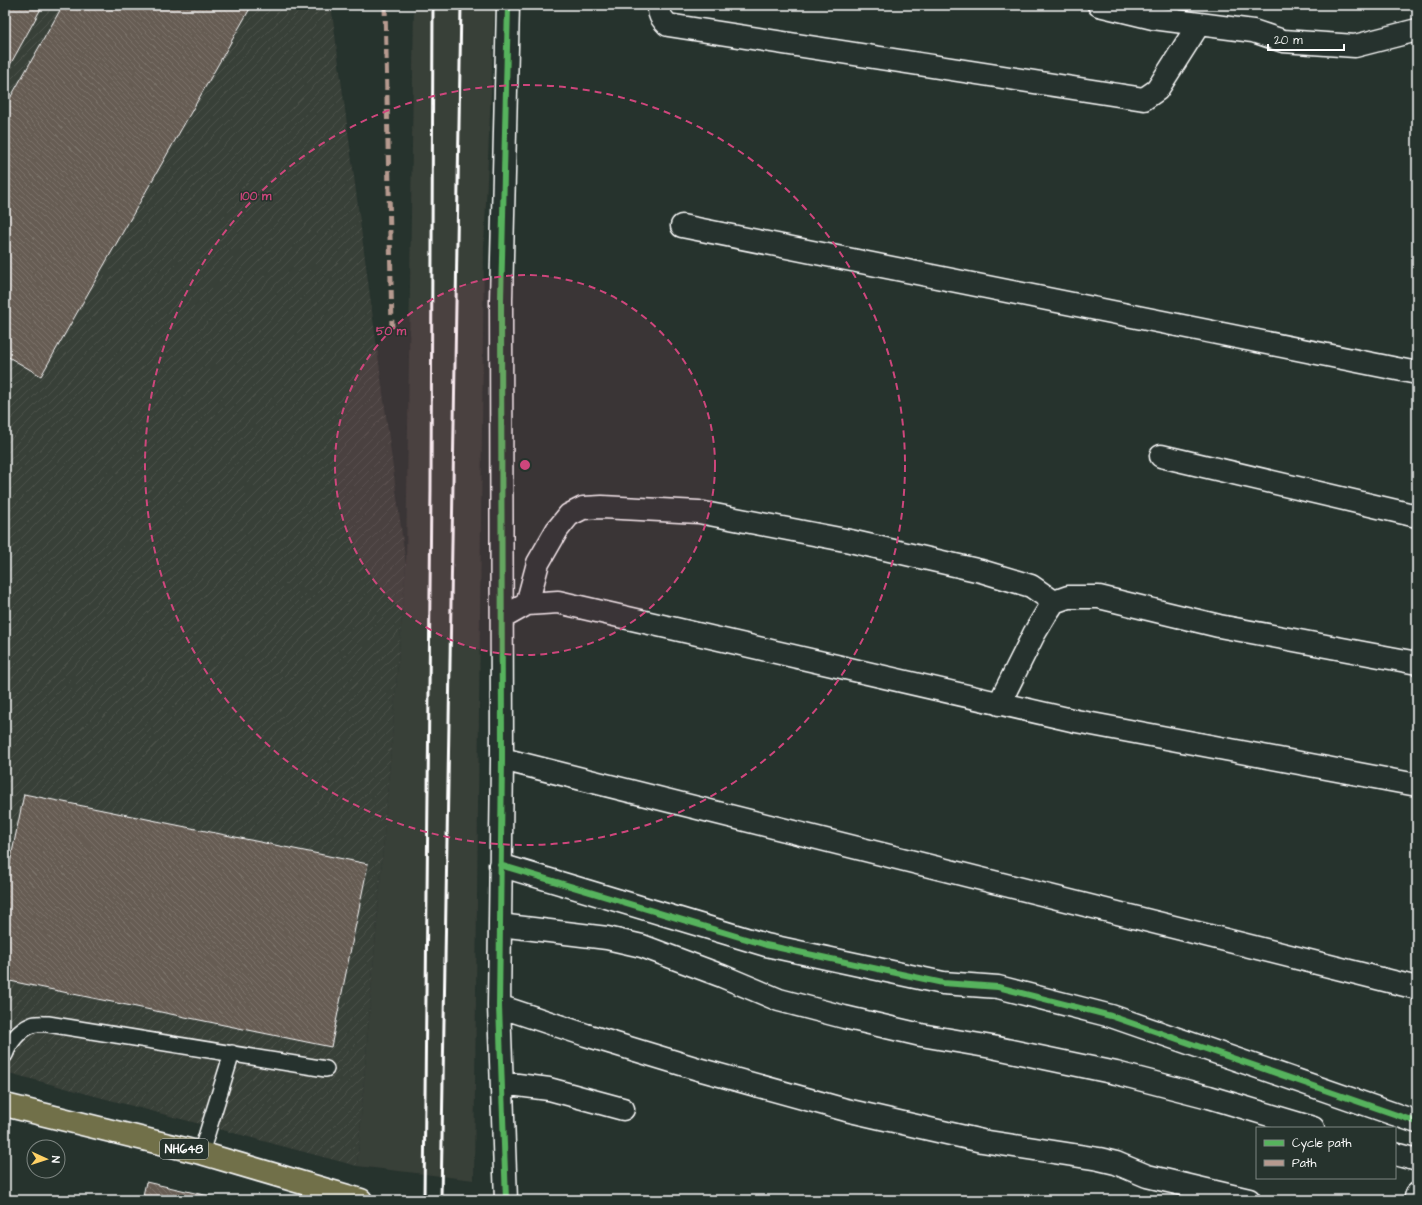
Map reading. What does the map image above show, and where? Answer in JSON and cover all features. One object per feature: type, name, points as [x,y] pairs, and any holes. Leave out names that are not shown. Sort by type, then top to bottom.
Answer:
[{"type":"highway","name":"NH648","points":[[5,1104],[201,1154],[361,1200]]},
{"type":"street","points":[[506,1200],[499,1006],[502,759],[501,300],[508,5]]},
{"type":"street","points":[[659,5],[658,13],[668,25],[1144,99],[1157,90],[1199,24]]},
{"type":"street","points":[[1099,5],[1152,18],[1253,31],[1283,41],[1355,46],[1417,30]]},
{"type":"street","points":[[682,226],[1417,373]]},
{"type":"street","points":[[1161,456],[1417,516]]},
{"type":"street","points":[[527,604],[538,563],[557,530],[569,514],[583,508],[602,507],[699,512],[850,541],[981,571],[1031,586],[1054,602]]},
{"type":"street","points":[[999,704],[1034,634],[1054,602],[1068,597],[1099,597],[1219,626],[1417,664]]},
{"type":"street","points":[[502,618],[527,604],[558,602],[1076,721],[1417,786]]},
{"type":"street","points":[[502,759],[1417,988]]},
{"type":"street","points":[[500,866],[766,946],[944,983],[998,987],[1111,1016],[1417,1122]]},
{"type":"street","points":[[500,924],[607,938],[642,946],[722,976],[779,1000],[921,1035],[992,1047],[1116,1072],[1209,1097],[1309,1127]]},
{"type":"street","points":[[499,1006],[586,1035],[698,1069],[846,1110],[982,1141],[1100,1159],[1116,1163],[1147,1176],[1249,1200]]},
{"type":"street","points":[[502,1083],[549,1089],[623,1109]]},
{"type":"street","points":[[1396,1154],[1417,1160]]},
{"type":"street","points":[[1415,1200],[1417,1194]]},
{"type":"lane","points":[[5,1055],[8,1046],[20,1032],[33,1024],[48,1024],[326,1069]]},
{"type":"lane","points":[[201,1154],[232,1054]]},
{"type":"shaded area","points":[[5,5],[331,5],[406,565],[357,1166],[5,1072]]},
{"type":"shaded area","points":[[414,5],[495,5],[484,246],[474,1180],[357,1166],[406,565]]},
{"type":"building","points":[[5,5],[43,5],[5,74]]},
{"type":"building","points":[[63,5],[252,5],[41,376],[5,355],[5,107]]},
{"type":"building","points":[[24,794],[368,864],[331,1047],[5,980],[5,887]]},
{"type":"building","points":[[146,1182],[213,1197],[212,1200],[142,1200]]},
{"type":"railway","points":[[424,1200],[431,489],[433,5]]},
{"type":"railway","points":[[441,1200],[461,5]]},
{"type":"marked path","points":[[385,5],[392,328]]},
{"type":"cycle path","points":[[506,1200],[499,1006],[502,759],[501,300],[508,5]]},
{"type":"cycle path","points":[[500,865],[766,945],[943,983],[998,987],[1111,1016],[1417,1122]]}]
